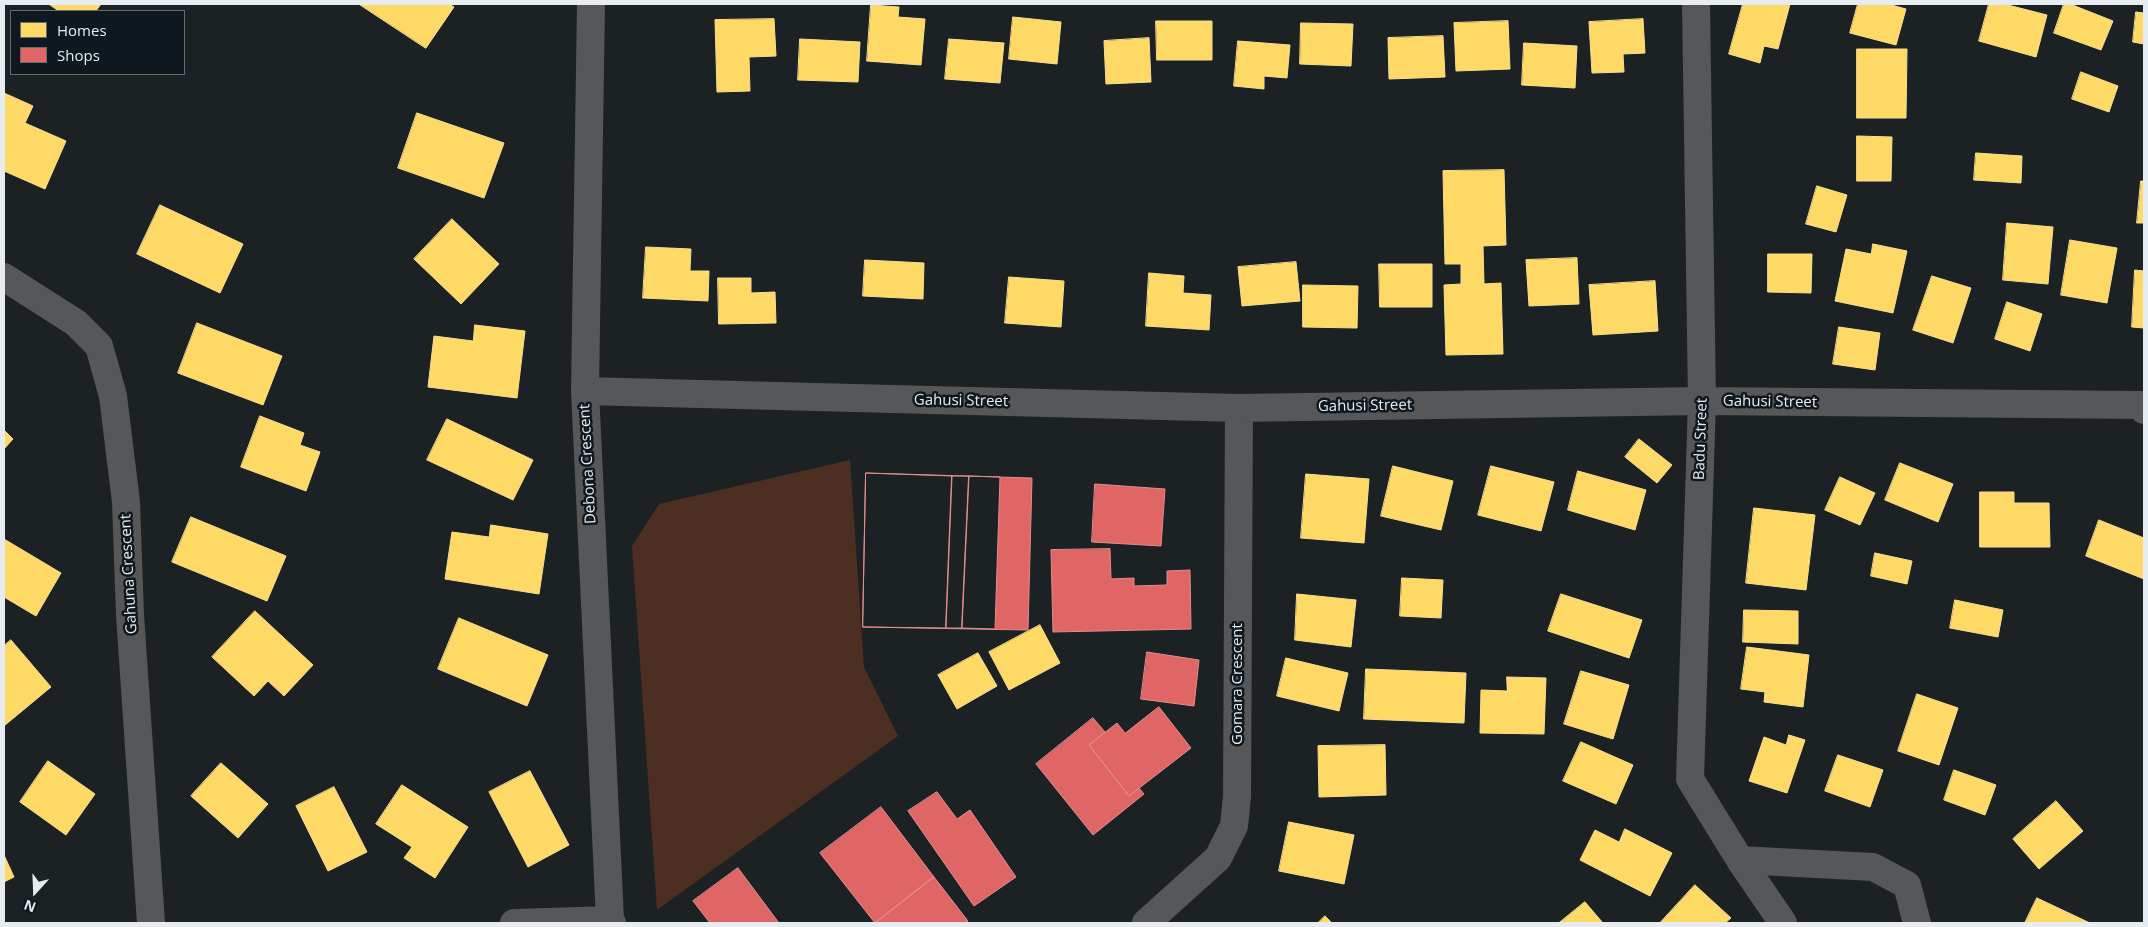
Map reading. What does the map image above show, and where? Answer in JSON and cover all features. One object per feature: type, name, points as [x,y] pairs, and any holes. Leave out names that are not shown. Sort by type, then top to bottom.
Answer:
[{"type":"street","name":"Debona Crescent","points":[[591,4],[585,392],[611,921]]},
{"type":"street","name":"Badu Street","points":[[1696,4],[1702,401],[1690,778],[1740,860],[1783,923]]},
{"type":"street","name":"Gahuna Crescent","points":[[4,277],[76,323],[99,346],[113,396],[126,502],[130,615],[151,923]]},
{"type":"street","name":"Gahusi Street","points":[[585,392],[1238,408],[1702,401],[2141,406],[2144,410]]},
{"type":"street","name":"Gomara Crescent","points":[[1146,923],[1218,858],[1234,826],[1237,796],[1238,408]]},
{"type":"street","points":[[1740,860],[1873,867],[1907,884],[1917,923]]},
{"type":"street","points":[[514,923],[611,921]]},
{"type":"shaded area","points":[[850,460],[864,667],[898,736],[657,910],[632,546],[659,504]]},
{"type":"building: Homes","points":[[49,4],[101,4],[97,10],[58,10]]},
{"type":"building: Homes","points":[[359,4],[449,4],[454,7],[426,48]]},
{"type":"building: Homes","points":[[1743,4],[1790,4],[1778,49],[1764,46],[1760,63],[1729,54]]},
{"type":"building: Homes","points":[[1858,4],[1888,4],[1906,9],[1896,45],[1850,33]]},
{"type":"building: Homes","points":[[1989,4],[2004,4],[2047,15],[2036,57],[1979,41]]},
{"type":"building: Homes","points":[[2064,4],[2070,4],[2113,21],[2101,50],[2054,33]]},
{"type":"building: Homes","points":[[871,5],[899,7],[898,17],[925,19],[921,65],[867,61]]},
{"type":"building: Homes","points":[[2136,12],[2144,13],[2144,44],[2133,42]]},
{"type":"building: Homes","points":[[1013,17],[1061,22],[1057,64],[1009,59]]},
{"type":"building: Homes","points":[[774,19],[776,56],[749,57],[750,91],[717,92],[715,20]]},
{"type":"building: Homes","points":[[1643,19],[1645,53],[1623,54],[1624,72],[1592,73],[1589,22]]},
{"type":"building: Homes","points":[[1156,21],[1212,21],[1212,60],[1157,60]]},
{"type":"building: Homes","points":[[1508,21],[1510,69],[1456,71],[1454,23]]},
{"type":"building: Homes","points":[[1301,23],[1353,24],[1351,66],[1300,64]]},
{"type":"building: Homes","points":[[1443,36],[1445,77],[1389,79],[1388,38]]},
{"type":"building: Homes","points":[[1149,38],[1151,82],[1106,84],[1104,41]]},
{"type":"building: Homes","points":[[800,39],[860,42],[858,82],[798,80]]},
{"type":"building: Homes","points":[[949,39],[1004,43],[1000,83],[945,79]]},
{"type":"building: Homes","points":[[1238,41],[1290,45],[1287,78],[1264,76],[1264,89],[1234,86]]},
{"type":"building: Homes","points":[[1524,43],[1577,46],[1575,88],[1522,85]]},
{"type":"building: Homes","points":[[1857,49],[1907,49],[1906,118],[1857,118]]},
{"type":"building: Homes","points":[[2081,72],[2118,86],[2109,112],[2072,99]]},
{"type":"building: Homes","points":[[4,93],[33,106],[25,123],[66,141],[45,189],[4,171]]},
{"type":"building: Homes","points":[[417,113],[504,143],[484,198],[398,168]]},
{"type":"building: Homes","points":[[1857,136],[1892,137],[1891,181],[1857,181]]},
{"type":"building: Homes","points":[[1976,153],[2022,156],[2021,183],[1974,180]]},
{"type":"building: Homes","points":[[1504,170],[1506,245],[1483,246],[1484,284],[1501,283],[1503,354],[1446,355],[1444,285],[1461,284],[1461,264],[1445,264],[1443,171]]},
{"type":"building: Homes","points":[[2141,181],[2144,181],[2144,223],[2137,223]]},
{"type":"building: Homes","points":[[1817,186],[1847,195],[1836,232],[1806,224]]},
{"type":"building: Homes","points":[[160,205],[243,244],[220,293],[137,254]]},
{"type":"building: Homes","points":[[452,219],[499,264],[461,304],[414,259]]},
{"type":"building: Homes","points":[[2007,223],[2053,227],[2048,284],[2003,280]]},
{"type":"building: Homes","points":[[2070,240],[2117,248],[2107,303],[2061,295]]},
{"type":"building: Homes","points":[[1873,244],[1907,251],[1893,313],[1835,301],[1846,249],[1871,254]]},
{"type":"building: Homes","points":[[646,247],[691,249],[690,271],[709,271],[708,301],[643,298]]},
{"type":"building: Homes","points":[[1768,254],[1812,254],[1811,293],[1768,292]]},
{"type":"building: Homes","points":[[1577,258],[1579,304],[1529,306],[1526,260]]},
{"type":"building: Homes","points":[[865,260],[924,263],[923,299],[863,296]]},
{"type":"building: Homes","points":[[1296,262],[1300,301],[1242,306],[1238,267]]},
{"type":"building: Homes","points":[[1379,264],[1432,264],[1432,307],[1380,307]]},
{"type":"building: Homes","points":[[2135,270],[2144,271],[2144,328],[2132,327]]},
{"type":"building: Homes","points":[[1149,273],[1184,276],[1183,293],[1211,295],[1209,330],[1146,326]]},
{"type":"building: Homes","points":[[1932,276],[1971,288],[1953,343],[1913,330]]},
{"type":"building: Homes","points":[[1009,277],[1064,281],[1061,327],[1005,323]]},
{"type":"building: Homes","points":[[718,278],[751,278],[751,293],[775,292],[776,323],[719,324]]},
{"type":"building: Homes","points":[[1655,281],[1658,331],[1593,335],[1589,285]]},
{"type":"building: Homes","points":[[1303,285],[1358,286],[1357,328],[1303,327]]},
{"type":"building: Homes","points":[[2007,302],[2042,314],[2030,351],[1995,339]]},
{"type":"building: Homes","points":[[197,323],[282,356],[263,405],[178,373]]},
{"type":"building: Homes","points":[[475,325],[525,331],[517,398],[428,387],[434,336],[473,341]]},
{"type":"building: Homes","points":[[1839,327],[1880,333],[1875,370],[1833,364]]},
{"type":"building: Homes","points":[[260,416],[304,433],[300,445],[320,452],[306,491],[241,467]]},
{"type":"building: Homes","points":[[447,419],[533,460],[513,500],[427,460]]},
{"type":"building: Homes","points":[[4,430],[13,439],[4,449]]},
{"type":"building: Homes","points":[[1639,439],[1672,465],[1657,483],[1625,457]]},
{"type":"building: Homes","points":[[1900,463],[1953,484],[1938,522],[1885,500]]},
{"type":"building: Homes","points":[[1393,466],[1453,481],[1441,530],[1381,516]]},
{"type":"building: Homes","points":[[1491,466],[1554,482],[1541,531],[1478,515]]},
{"type":"building: Homes","points":[[1578,471],[1646,490],[1635,530],[1568,510]]},
{"type":"building: Homes","points":[[1306,474],[1369,479],[1364,543],[1301,538]]},
{"type":"building: Homes","points":[[1840,477],[1875,493],[1860,525],[1825,510]]},
{"type":"building: Homes","points":[[1980,492],[2014,492],[2014,503],[2049,503],[2050,547],[1980,547]]},
{"type":"building: Homes","points":[[1754,508],[1815,515],[1806,590],[1746,583]]},
{"type":"building: Homes","points":[[191,517],[286,556],[267,601],[172,562]]},
{"type":"building: Homes","points":[[2099,520],[2144,538],[2144,579],[2086,556]]},
{"type":"building: Homes","points":[[491,525],[548,534],[539,594],[445,579],[452,532],[489,537]]},
{"type":"building: Homes","points":[[4,539],[61,573],[36,616],[4,597]]},
{"type":"building: Homes","points":[[1875,553],[1912,561],[1907,584],[1871,576]]},
{"type":"building: Homes","points":[[1402,578],[1443,580],[1441,618],[1400,616]]},
{"type":"building: Homes","points":[[1297,594],[1356,600],[1351,647],[1295,640]]},
{"type":"building: Homes","points":[[1561,594],[1642,620],[1629,658],[1548,631]]},
{"type":"building: Homes","points":[[1955,600],[2003,610],[1998,637],[1950,628]]},
{"type":"building: Homes","points":[[1744,610],[1798,611],[1798,644],[1743,642]]},
{"type":"building: Homes","points":[[255,611],[313,665],[284,696],[268,681],[254,696],[212,657]]},
{"type":"building: Homes","points":[[459,618],[548,655],[527,706],[438,669]]},
{"type":"building: Homes","points":[[1040,625],[1060,663],[1009,690],[989,652]]},
{"type":"building: Homes","points":[[11,640],[51,687],[4,726],[4,646]]},
{"type":"building: Homes","points":[[1747,647],[1809,655],[1803,707],[1764,702],[1765,692],[1741,689]]},
{"type":"building: Homes","points":[[978,653],[997,686],[957,709],[938,675]]},
{"type":"building: Homes","points":[[1286,658],[1348,673],[1339,711],[1277,696]]},
{"type":"building: Homes","points":[[1366,669],[1466,673],[1464,723],[1364,719]]},
{"type":"building: Homes","points":[[1581,671],[1629,685],[1613,739],[1564,724]]},
{"type":"building: Homes","points":[[1507,677],[1546,678],[1544,734],[1480,733],[1481,690],[1507,691]]},
{"type":"building: Homes","points":[[1917,694],[1958,708],[1939,765],[1898,751]]},
{"type":"building: Homes","points":[[1789,735],[1805,740],[1787,793],[1749,781],[1764,737],[1786,745]]},
{"type":"building: Homes","points":[[1581,742],[1633,765],[1616,804],[1563,781]]},
{"type":"building: Homes","points":[[1385,745],[1386,795],[1319,797],[1318,746]]},
{"type":"building: Homes","points":[[1838,755],[1883,770],[1870,807],[1825,791]]},
{"type":"building: Homes","points":[[48,761],[95,794],[66,835],[20,802]]},
{"type":"building: Homes","points":[[221,763],[268,804],[238,838],[191,796]]},
{"type":"building: Homes","points":[[1954,770],[1996,785],[1985,815],[1944,800]]},
{"type":"building: Homes","points":[[530,771],[569,845],[528,867],[489,792]]},
{"type":"building: Homes","points":[[402,785],[468,827],[435,878],[404,858],[412,847],[376,824]]},
{"type":"building: Homes","points":[[334,787],[367,852],[328,871],[296,806]]},
{"type":"building: Homes","points":[[2056,801],[2083,831],[2039,869],[2013,839]]},
{"type":"building: Homes","points":[[1289,822],[1354,835],[1344,884],[1279,871]]},
{"type":"building: Homes","points":[[1625,829],[1672,853],[1650,896],[1580,860],[1595,830],[1619,842]]},
{"type":"building: Homes","points":[[4,855],[14,877],[4,882]]},
{"type":"building: Homes","points":[[1695,885],[1731,918],[1725,923],[1660,923]]},
{"type":"building: Homes","points":[[2037,898],[2090,923],[2025,923]]},
{"type":"building: Homes","points":[[1585,902],[1603,923],[1559,923]]},
{"type":"building: Homes","points":[[1325,916],[1332,923],[1318,923]]},
{"type":"building: Shops","points":[[866,473],[1032,478],[1028,630],[863,627]]},
{"type":"building: Shops","points":[[866,473],[952,476],[946,628],[863,627]]},
{"type":"building: Shops","points":[[952,476],[969,476],[962,628],[946,628]]},
{"type":"building: Shops","points":[[969,476],[1000,477],[995,629],[962,628]]},
{"type":"building: Shops","points":[[1095,484],[1165,489],[1161,546],[1092,542]]},
{"type":"building: Shops","points":[[1110,549],[1111,579],[1134,578],[1134,586],[1167,585],[1167,571],[1190,570],[1191,629],[1053,632],[1051,550]]},
{"type":"building: Shops","points":[[1147,652],[1199,660],[1194,706],[1141,699]]},
{"type":"building: Shops","points":[[1159,707],[1191,748],[1129,796],[1089,745],[1117,723],[1125,733]]},
{"type":"building: Shops","points":[[1093,718],[1105,732],[1089,745],[1129,796],[1139,788],[1144,794],[1093,835],[1036,764]]},
{"type":"building: Shops","points":[[937,792],[957,819],[970,810],[1016,877],[974,906],[908,811]]},
{"type":"building: Shops","points":[[881,807],[934,877],[875,923],[820,853]]},
{"type":"building: Shops","points":[[738,868],[779,923],[710,923],[693,901]]},
{"type":"building: Shops","points":[[934,877],[968,921],[965,923],[875,923]]}]
